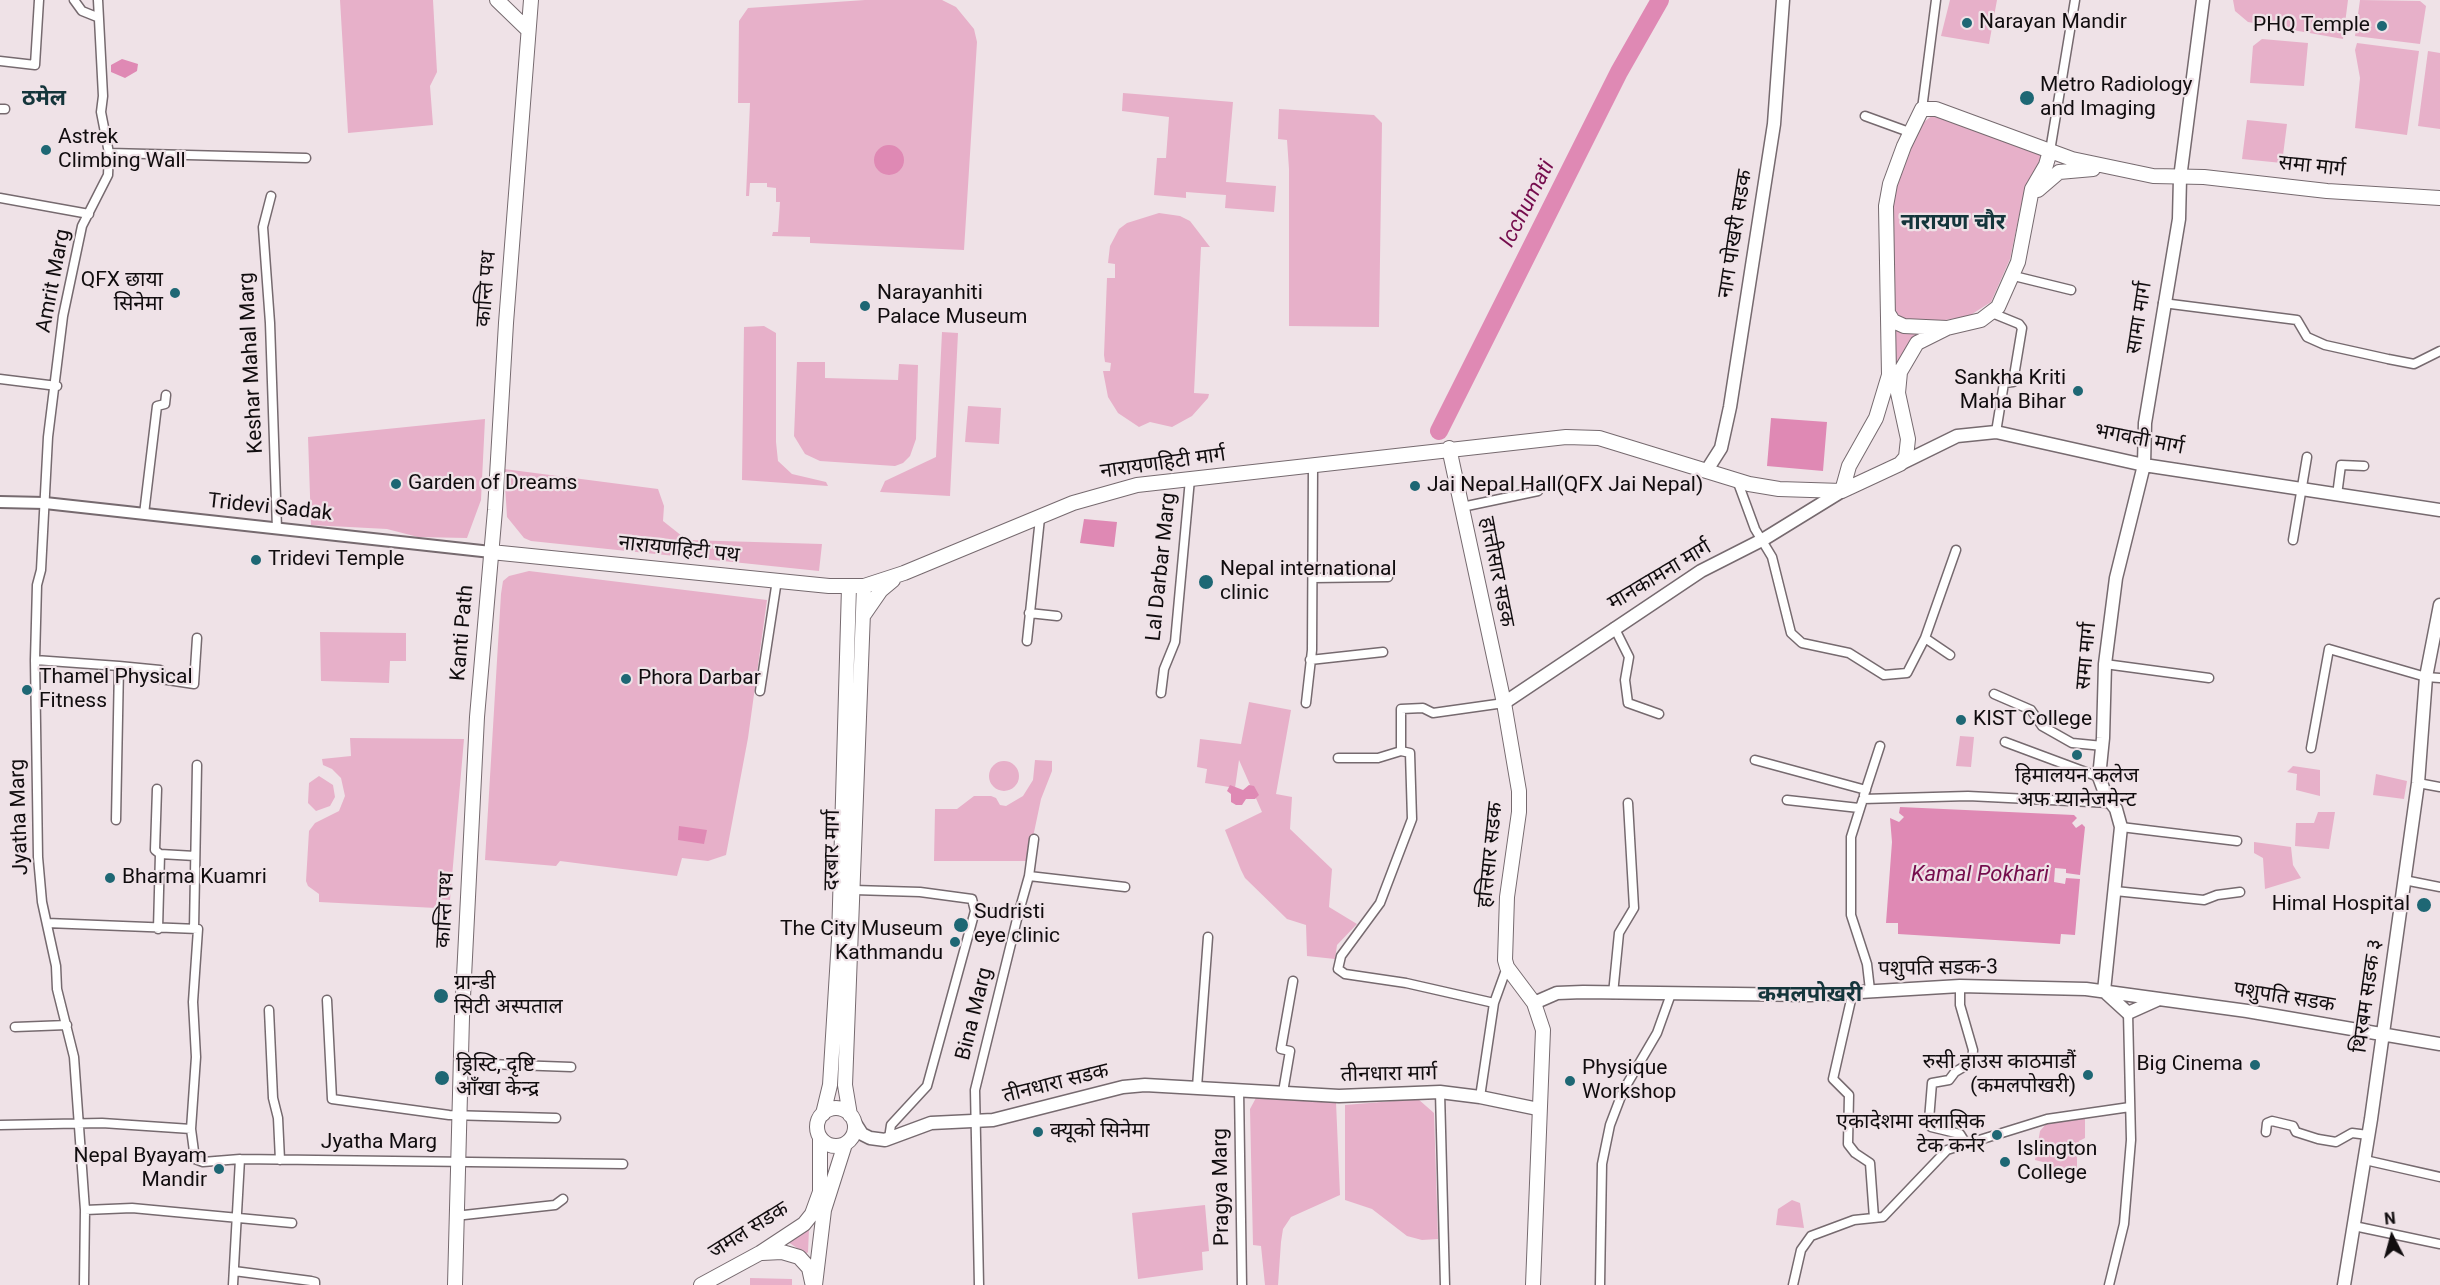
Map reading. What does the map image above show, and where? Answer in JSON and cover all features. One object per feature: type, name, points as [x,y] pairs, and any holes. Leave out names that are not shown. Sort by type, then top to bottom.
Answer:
[{"type":"main road","points":[[497,0],[527,29]]},
{"type":"main road","name":"कान्ति पथ","points":[[490,552],[527,29],[531,0]]},
{"type":"main road","name":"नाग पोखरी सडक","points":[[1707,470],[1721,448],[1730,407],[1774,124],[1784,0]]},
{"type":"main road","name":"सामा मार्ग","points":[[2144,465],[2145,423],[2163,303],[2179,219],[2180,178],[2203,0]]},
{"type":"main road","points":[[1900,464],[1906,457],[1908,439],[1893,382],[1888,313],[1886,206],[1890,184],[1909,132],[1922,110],[1936,109],[2050,151],[2128,172]]},
{"type":"main road","points":[[1888,313],[1893,321],[1904,326],[1947,328],[1976,322],[1992,313],[2007,292],[2014,276],[2032,189],[2046,165],[2050,151]]},
{"type":"main road","points":[[2026,211],[2042,184],[2059,172],[2082,168],[2180,178]]},
{"type":"main road","name":"समा मार्ग","points":[[2180,178],[2204,177],[2326,190],[2440,198]]},
{"type":"main road","points":[[1842,491],[1844,477],[1905,361],[1917,343],[1947,328]]},
{"type":"main road","name":"भगवती मार्ग","points":[[1842,491],[1957,436],[1996,432],[2144,465],[2440,510]]},
{"type":"main road","name":"नारायणहिटी मार्ग","points":[[864,586],[1097,494],[1137,485],[1566,436],[1599,438],[1737,480],[1779,489],[1842,491]]},
{"type":"main road","name":"हात्तीसार सडक","points":[[1449,448],[1504,703]]},
{"type":"main road","name":"समा मार्ग","points":[[2098,777],[2103,746],[2105,664],[2116,578],[2144,465]]},
{"type":"main road","name":"मानकामना मार्ग","points":[[1504,703],[1614,627],[1701,572],[1764,539],[1842,491]]},
{"type":"main road","name":"नारायणहिटी पथ","points":[[490,552],[807,584],[864,586]]},
{"type":"main road","name":"Kanti Path","points":[[477,717],[490,552]]},
{"type":"main road","points":[[863,617],[876,597],[899,574]]},
{"type":"main road","points":[[807,584],[829,591],[839,598],[846,607],[848,617]]},
{"type":"main road","name":"दरबार मार्ग","points":[[852,1119],[845,1085],[864,586]]},
{"type":"main road","name":"दरबार मार्ग","points":[[823,1114],[830,1085],[839,939],[849,587]]},
{"type":"main road","name":"थिरबम सडक ३","points":[[2345,1285],[2418,783],[2426,677],[2440,605]]},
{"type":"main road","name":"हत्तिसार सडक","points":[[1504,703],[1520,805],[1504,933],[1507,967]]},
{"type":"main road","name":"कान्ति पथ","points":[[455,1285],[457,1161],[477,717]]},
{"type":"main road","points":[[2098,777],[2110,803],[2116,808],[2121,827],[2104,991],[2128,1013],[2157,999]]},
{"type":"main road","points":[[1507,967],[1534,1003],[1543,1030],[1538,1109],[1533,1285]]},
{"type":"main road","name":"पशुपति सडक-3","points":[[1534,1003],[1557,993],[1810,995],[1960,986],[2104,991]]},
{"type":"main road","name":"पशुपति सडक","points":[[2104,991],[2440,1044]]},
{"type":"main road","name":"तीनधारा सडक","points":[[887,1139],[931,1123],[975,1122],[1123,1087],[1145,1085],[1239,1089]]},
{"type":"main road","name":"तीनधारा मार्ग","points":[[1239,1089],[1339,1096],[1440,1092],[1480,1097],[1538,1109]]},
{"type":"main road","points":[[844,1144],[828,1144],[820,1137],[818,1122],[823,1114],[834,1109],[852,1119],[862,1134],[870,1138],[887,1139]]},
{"type":"main road","points":[[814,1285],[824,1210],[844,1144],[852,1138],[852,1119]]},
{"type":"main road","name":"जमल सडक","points":[[701,1285],[760,1254],[804,1224],[812,1214],[821,1182],[820,1137]]},
{"type":"main road","points":[[760,1254],[782,1252],[799,1257],[809,1268],[814,1285]]},
{"type":"street","points":[[0,61],[35,65],[39,0]]},
{"type":"street","points":[[74,0],[82,11],[97,17]]},
{"type":"street","name":"Amrit Marg","points":[[45,503],[48,437],[57,386],[63,316],[72,266],[82,226],[108,175],[109,153],[101,112],[102,32],[97,17],[98,0]]},
{"type":"street","points":[[1922,110],[1936,0]]},
{"type":"street","points":[[2050,151],[2075,0]]},
{"type":"street","points":[[1865,116],[1909,132]]},
{"type":"street","points":[[109,153],[306,158]]},
{"type":"street","name":"Keshar Mahal Marg","points":[[271,196],[263,227],[270,323],[277,529]]},
{"type":"street","points":[[0,198],[89,214]]},
{"type":"street","points":[[2014,276],[2071,290]]},
{"type":"street","points":[[2163,303],[2297,320],[2307,337],[2325,345],[2388,360],[2414,364],[2440,351]]},
{"type":"street","points":[[1992,313],[2019,324],[2022,328],[2013,382],[2004,383],[1996,432]]},
{"type":"street","points":[[0,379],[57,386]]},
{"type":"street","points":[[144,514],[157,406],[165,404],[166,395]]},
{"type":"street","points":[[2293,540],[2307,458]]},
{"type":"street","points":[[2337,495],[2341,465],[2364,466]]},
{"type":"street","points":[[1306,703],[1313,578],[1313,466]]},
{"type":"street","name":"Lal Darbar Marg","points":[[1161,693],[1164,669],[1175,642],[1190,479]]},
{"type":"street","points":[[1737,480],[1755,529],[1764,539],[1775,565],[1791,633],[1802,643],[1849,653],[1884,675],[1907,673],[1925,638],[1956,550]]},
{"type":"street","points":[[1462,507],[1538,491]]},
{"type":"street","name":"Tridevi Sadak","points":[[0,502],[45,503],[490,552]]},
{"type":"street","name":"Jyatha Marg","points":[[45,503],[41,570],[37,585],[35,660],[38,857],[42,902],[56,966],[57,989],[74,1057],[85,1210],[84,1285]]},
{"type":"street","points":[[1027,641],[1040,518]]},
{"type":"street","points":[[1313,578],[1388,577]]},
{"type":"street","points":[[760,691],[777,580]]},
{"type":"street","points":[[1029,613],[1057,616]]},
{"type":"street","points":[[1614,627],[1629,657],[1624,680],[1628,703],[1659,714]]},
{"type":"street","points":[[35,660],[160,670],[161,679],[194,684],[197,638]]},
{"type":"street","points":[[1925,638],[1950,655]]},
{"type":"street","points":[[2311,747],[2329,648],[2426,677],[2440,678]]},
{"type":"street","points":[[1310,660],[1383,652]]},
{"type":"street","points":[[2105,664],[2209,678]]},
{"type":"street","points":[[116,820],[119,666]]},
{"type":"street","points":[[1994,694],[2031,710],[2043,726],[2072,743],[2103,746]]},
{"type":"street","points":[[1401,751],[1401,709],[1423,708],[1433,713],[1504,703]]},
{"type":"street","points":[[2005,742],[2098,777]]},
{"type":"street","points":[[1870,990],[1867,964],[1851,915],[1851,837],[1858,808],[1880,746]]},
{"type":"street","points":[[1338,758],[1378,758],[1401,751],[1410,753],[1412,819],[1380,903],[1341,956],[1338,969],[1345,974],[1406,983],[1494,1003]]},
{"type":"street","points":[[1755,760],[1864,794],[1978,796],[2110,803]]},
{"type":"street","points":[[194,929],[197,765]]},
{"type":"street","points":[[2418,783],[2440,787]]},
{"type":"street","points":[[157,789],[155,850],[160,854],[195,856]]},
{"type":"street","points":[[1787,800],[1858,808]]},
{"type":"street","points":[[1613,994],[1619,933],[1634,908],[1628,803]]},
{"type":"street","points":[[2121,827],[2237,841]]},
{"type":"street","name":"Bina Marg","points":[[979,1285],[978,1136],[975,1122],[975,1090],[1029,876],[1034,839]]},
{"type":"street","points":[[158,929],[160,854]]},
{"type":"street","points":[[1029,876],[1125,887]]},
{"type":"street","points":[[2404,880],[2440,887]]},
{"type":"street","points":[[854,890],[920,892],[972,899],[975,911],[927,1086],[891,1125],[887,1139]]},
{"type":"street","points":[[2115,891],[2204,900],[2217,895],[2240,892]]},
{"type":"street","points":[[975,911],[1018,915]]},
{"type":"street","points":[[48,927],[62,928]]},
{"type":"street","points":[[0,1125],[102,1123],[191,1129],[196,1057],[193,1002],[198,930],[48,927]]},
{"type":"street","points":[[1197,1087],[1208,937]]},
{"type":"street","points":[[1480,1097],[1494,1003],[1507,967]]},
{"type":"street","points":[[1283,1092],[1290,1051],[1281,1049],[1293,981]]},
{"type":"street","points":[[1960,986],[1960,1005],[1973,1050],[1972,1062],[1955,1072],[1949,1080],[1932,1083],[1929,1120],[1931,1127],[1960,1134],[1965,1142]]},
{"type":"street","points":[[1852,991],[1833,1079],[1849,1095],[1848,1144],[1871,1166],[1874,1218]]},
{"type":"street","points":[[1600,1285],[1602,1164],[1610,1125],[1623,1091],[1657,1033],[1671,994]]},
{"type":"street","points":[[327,1000],[332,1099],[459,1116],[556,1118]]},
{"type":"street","points":[[269,1010],[273,1098],[278,1118],[280,1160]]},
{"type":"street","points":[[2109,1285],[2124,1224],[2131,1140],[2128,1013]]},
{"type":"street","points":[[15,1027],[67,1025]]},
{"type":"street","points":[[461,1063],[571,1068]]},
{"type":"street","name":"Pragya Marg","points":[[1239,1089],[1242,1285]]},
{"type":"street","points":[[1440,1092],[1444,1285]]},
{"type":"street","points":[[1793,1285],[1801,1250],[1811,1236],[1854,1220],[1883,1216],[1947,1150],[1965,1142],[2047,1119],[2130,1107]]},
{"type":"street","points":[[2266,1132],[2267,1123],[2272,1122],[2293,1126],[2296,1132],[2336,1142],[2352,1133],[2368,1135]]},
{"type":"street","name":"Jyatha Marg","points":[[191,1129],[195,1159],[203,1162],[240,1159],[623,1164]]},
{"type":"street","points":[[232,1285],[240,1159]]},
{"type":"street","points":[[2364,1160],[2440,1177]]},
{"type":"street","points":[[455,1216],[555,1205],[563,1199]]},
{"type":"street","points":[[85,1210],[132,1208],[292,1223]]},
{"type":"street","points":[[2354,1226],[2440,1244]]},
{"type":"street","points":[[234,1271],[311,1281],[315,1282],[315,1285]]},
{"type":"shaded area","points":[[340,0],[433,0],[437,72],[430,86],[433,125],[348,133]]},
{"type":"shaded area","points":[[865,0],[942,0],[956,7],[974,29],[977,42],[964,250],[810,243],[810,237],[772,236],[773,232],[778,232],[780,202],[776,202],[776,188],[767,187],[767,183],[750,183],[749,196],[746,196],[750,103],[738,103],[739,21],[748,8]]},
{"type":"shaded area","name":"Narayan Mandir","points":[[1950,0],[1997,0],[1989,44],[1941,36]]},
{"type":"shaded area","points":[[2233,0],[2348,0],[2343,39],[2248,22],[2235,11]]},
{"type":"shaded area","points":[[2360,0],[2420,1],[2426,6],[2420,44],[2355,36]]},
{"type":"shaded area","points":[[2262,39],[2308,43],[2304,86],[2250,83],[2253,46]]},
{"type":"shaded area","points":[[2357,43],[2419,51],[2407,135],[2355,128],[2360,78],[2355,50]]},
{"type":"shaded area","points":[[2428,51],[2440,53],[2440,129],[2418,126]]},
{"type":"shaded area","points":[[1123,93],[1233,102],[1226,182],[1276,186],[1274,212],[1225,208],[1226,195],[1186,192],[1186,198],[1154,195],[1157,158],[1166,158],[1169,117],[1122,111]]},
{"type":"shaded area","points":[[1279,109],[1374,115],[1382,123],[1379,327],[1289,326],[1289,169],[1287,140],[1278,139]]},
{"type":"shaded area","points":[[1933,115],[2041,152],[2045,158],[2024,192],[2010,259],[1991,302],[1969,316],[1921,324],[1900,322],[1893,309],[1893,196],[1920,125]]},
{"type":"shaded area","points":[[2247,120],[2287,124],[2282,163],[2242,159]]},
{"type":"shaded area","points":[[1159,213],[1180,216],[1190,221],[1210,247],[1201,247],[1194,393],[1209,394],[1192,416],[1172,427],[1150,422],[1139,427],[1118,413],[1108,397],[1103,371],[1110,371],[1111,363],[1105,362],[1104,355],[1107,278],[1115,278],[1115,264],[1108,263],[1110,246],[1119,229],[1127,223]]},
{"type":"shaded area","points":[[764,326],[776,333],[778,461],[792,474],[826,482],[828,486],[742,480],[744,327]]},
{"type":"shaded area","points":[[1894,328],[1932,330],[1895,375],[1896,352]]},
{"type":"shaded area","points":[[942,332],[958,333],[950,496],[880,492],[885,481],[936,457]]},
{"type":"shaded area","points":[[797,362],[825,362],[825,378],[898,380],[899,364],[918,365],[916,439],[910,456],[903,463],[895,466],[820,461],[805,454],[794,436]]},
{"type":"shaded area","points":[[968,406],[1001,408],[999,444],[965,442]]},
{"type":"shaded area","name":"Garden of Dreams","points":[[485,419],[481,500],[467,538],[418,537],[387,529],[311,525],[308,437]]},
{"type":"shaded area","points":[[504,469],[658,489],[664,506],[663,521],[687,540],[822,544],[819,571],[531,541],[524,538],[507,517]]},
{"type":"shaded area","name":"Phora Darbar","points":[[529,571],[767,600],[748,738],[726,855],[708,861],[682,858],[677,876],[560,861],[556,866],[485,860],[501,594],[503,581],[509,576]]},
{"type":"shaded area","points":[[320,632],[406,633],[406,661],[390,661],[389,683],[321,681]]},
{"type":"shaded area","points":[[1249,702],[1291,710],[1276,794],[1292,797],[1290,829],[1332,869],[1329,907],[1357,924],[1337,945],[1335,959],[1307,956],[1306,925],[1287,919],[1245,878],[1241,870],[1225,830],[1262,812],[1239,760],[1235,788],[1205,783],[1207,769],[1197,767],[1200,739],[1241,744]]},
{"type":"shaded area","points":[[1960,736],[1974,737],[1971,767],[1956,766]]},
{"type":"shaded area","points":[[350,738],[464,739],[450,900],[437,899],[436,908],[319,902],[319,894],[308,886],[306,881],[309,831],[315,823],[339,811],[345,796],[341,778],[332,769],[323,765],[322,759],[351,756]]},
{"type":"shaded area","points":[[1035,760],[1052,761],[1052,771],[1041,799],[1028,861],[934,861],[935,809],[957,809],[974,796],[991,796],[996,798],[1000,805],[1006,806],[1023,796],[1033,780]]},
{"type":"shaded area","points":[[1004,761],[1015,765],[1019,776],[1015,787],[1004,791],[993,787],[989,776],[993,765]]},
{"type":"shaded area","points":[[2293,766],[2320,770],[2320,796],[2296,790],[2297,774],[2287,772]]},
{"type":"shaded area","points":[[2376,774],[2407,781],[2404,799],[2373,795]]},
{"type":"shaded area","points":[[319,776],[333,785],[335,797],[330,806],[316,811],[308,803],[309,783]]},
{"type":"shaded area","points":[[2318,812],[2335,812],[2329,849],[2295,846],[2296,823],[2314,823]]},
{"type":"shaded area","points":[[2254,842],[2291,847],[2293,865],[2301,878],[2265,889],[2263,858],[2254,853]]},
{"type":"shaded area","points":[[1257,1096],[1336,1102],[1340,1195],[1291,1217],[1283,1229],[1278,1285],[1265,1285],[1261,1246],[1253,1245],[1250,1109]]},
{"type":"shaded area","points":[[1418,1099],[1434,1113],[1438,1239],[1422,1240],[1407,1236],[1372,1209],[1345,1200],[1345,1105]]},
{"type":"shaded area","points":[[2085,1118],[2085,1138],[2079,1141],[2077,1153],[2077,1176],[2049,1172],[2051,1164],[2035,1160],[2040,1131],[2046,1124]]},
{"type":"shaded area","points":[[1792,1200],[1800,1203],[1804,1228],[1776,1225],[1778,1209]]},
{"type":"shaded area","points":[[1205,1205],[1209,1251],[1202,1252],[1203,1270],[1138,1279],[1132,1213]]},
{"type":"shaded area","points":[[809,1229],[808,1252],[806,1254],[788,1242]]},
{"type":"shaded area","points":[[750,1278],[792,1279],[792,1285],[750,1285]]},
{"type":"water","points":[[122,59],[138,64],[137,71],[125,78],[111,72],[111,65]]},
{"type":"water","points":[[889,145],[900,149],[904,160],[900,171],[889,175],[878,171],[874,160],[878,149]]},
{"type":"water","points":[[1771,418],[1827,422],[1823,471],[1767,466]]},
{"type":"water","points":[[1084,519],[1117,522],[1114,547],[1080,543]]},
{"type":"water","points":[[1230,785],[1243,790],[1249,785],[1254,786],[1259,795],[1255,799],[1246,799],[1242,805],[1236,805],[1231,802],[1231,794],[1227,791]]},
{"type":"water","name":"Kamal Pokhari","points":[[1900,807],[2074,815],[2077,818],[2072,823],[2076,828],[2082,824],[2085,827],[2080,875],[2066,873],[2066,869],[2055,868],[2054,882],[2065,884],[2066,878],[2080,879],[2075,935],[2061,934],[2060,944],[1898,934],[1898,923],[1886,923],[1892,842],[1890,818],[1899,822],[1904,817],[1899,813]]},
{"type":"water","points":[[679,826],[707,830],[704,844],[678,840]]},
{"type":"waterway","name":"Icchumati","points":[[1439,431],[1619,72],[1660,0]]},
{"type":"place","name":"Narayan Mandir","points":[[1967,23]]},
{"type":"place","name":"PHQ Temple","points":[[2382,26]]},
{"type":"place","name":"Metro Radiology and Imaging","points":[[2027,98]]},
{"type":"place","name":"Astrek Climbing Wall","points":[[46,150]]},
{"type":"place","name":"QFX छाया सिनेमा","points":[[175,293]]},
{"type":"place","name":"Narayanhiti Palace Museum","points":[[865,306]]},
{"type":"place","name":"Sankha Kriti Maha Bihar","points":[[2078,391]]},
{"type":"place","name":"Garden of Dreams","points":[[396,484]]},
{"type":"place","name":"Jai Nepal Hall(QFX Jai Nepal)","points":[[1415,486]]},
{"type":"place","name":"Tridevi Temple","points":[[256,560]]},
{"type":"place","name":"Nepal international clinic","points":[[1206,582]]},
{"type":"place","name":"Phora Darbar","points":[[626,679]]},
{"type":"place","name":"Thamel Physical Fitness","points":[[27,690]]},
{"type":"place","name":"KIST College","points":[[1961,720]]},
{"type":"place","name":"हिमालयन कलेज अफ म्यानेजमेन्ट","points":[[2077,755]]},
{"type":"place","name":"Bharma Kuamri","points":[[110,878]]},
{"type":"place","name":"Himal Hospital","points":[[2424,905]]},
{"type":"place","name":"Sudristi eye clinic","points":[[961,925]]},
{"type":"place","name":"The City Museum Kathmandu","points":[[955,942]]},
{"type":"place","name":"ग्रान्डी सिटी अस्पताल","points":[[441,996]]},
{"type":"place","name":"Big Cinema","points":[[2255,1065]]},
{"type":"place","name":"रुसी हाउस काठमाडौं (कमलपोखरी)","points":[[2088,1075]]},
{"type":"place","name":"ड्रिस्टि, दृष्टि आँखा केन्द्र","points":[[442,1078]]},
{"type":"place","name":"Physique Workshop","points":[[1570,1081]]},
{"type":"place","name":"क्यूको सिनेमा","points":[[1038,1132]]},
{"type":"place","name":"एकादेशमा क्लासिक टेक कर्नर","points":[[1997,1135]]},
{"type":"place","name":"Islington College","points":[[2005,1162]]},
{"type":"place","name":"Nepal Byayam Mandir","points":[[219,1169]]},
{"type":"district","name":"ठमेल","points":[[44,99]]},
{"type":"district","name":"नारायण चौर","points":[[1953,223]]},
{"type":"district","name":"कमलपोखरी","points":[[1810,995]]}]
